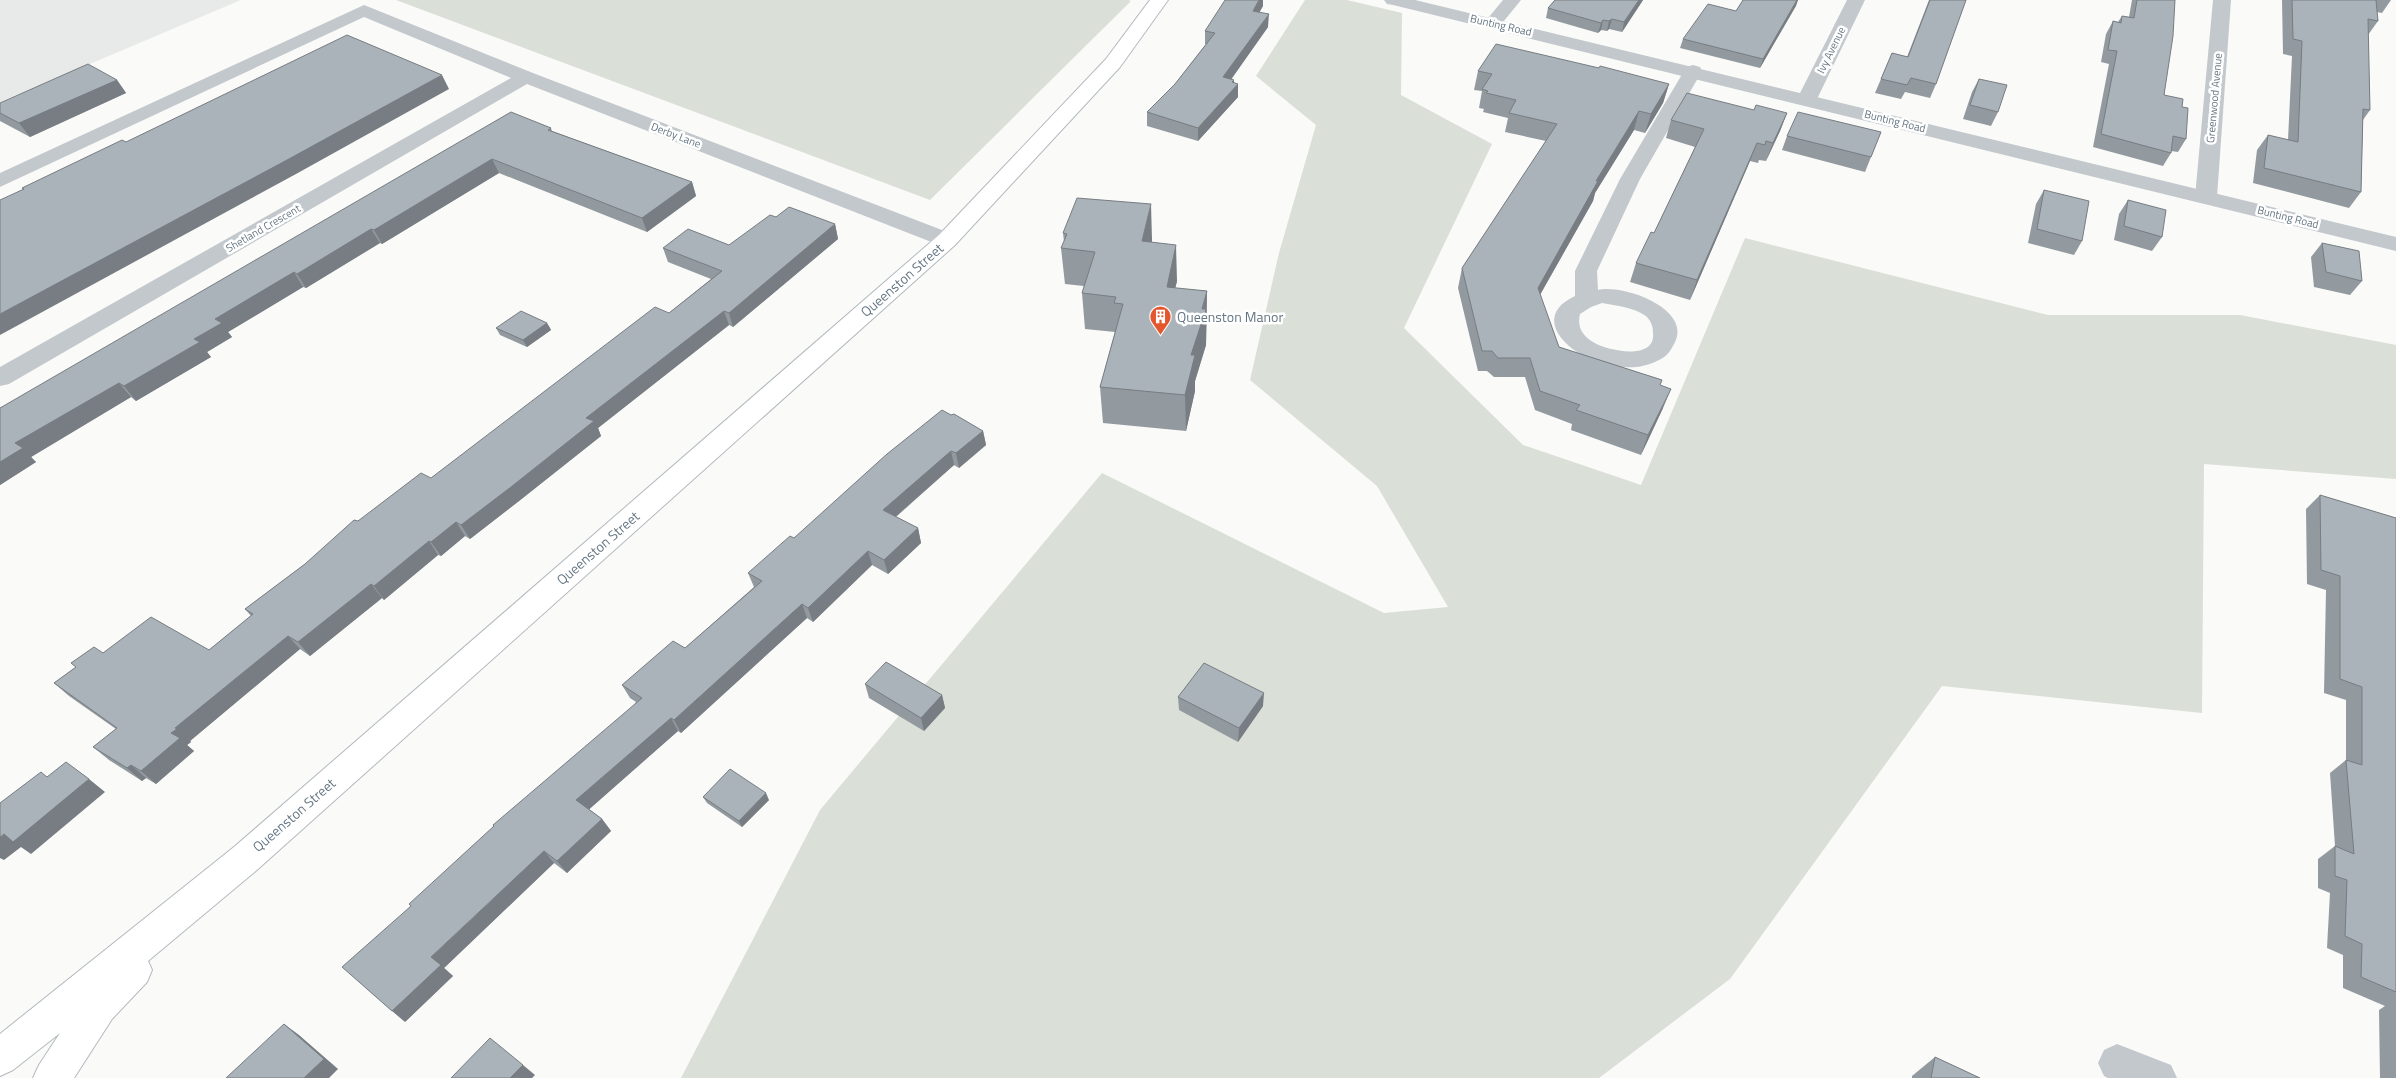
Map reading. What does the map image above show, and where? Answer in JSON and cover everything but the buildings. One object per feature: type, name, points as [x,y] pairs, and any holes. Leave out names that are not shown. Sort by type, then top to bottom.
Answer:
[{"type":"main road","name":"Queenston Street","points":[[0,1057],[82,993],[246,858],[947,240],[1113,63],[1159,0]]},
{"type":"main road","points":[[52,1078],[99,1006],[246,858]]},
{"type":"street","name":"Bunting Road","points":[[1393,0],[1693,71],[2396,244]]},
{"type":"street","points":[[1493,23],[1512,0]]},
{"type":"street","name":"Ivy Avenue","points":[[1807,99],[1856,0]]},
{"type":"street","name":"Greenwood Avenue","points":[[2206,197],[2222,0]]},
{"type":"street","name":"Derby Lane","points":[[0,180],[364,10],[526,77],[947,240]]},
{"type":"street","points":[[1587,299],[1586,271],[1630,179],[1693,71]]},
{"type":"street","name":"Shetland Crescent","points":[[0,378],[526,77]]},
{"type":"street","points":[[2117,1063],[2158,1078]]},
{"type":"shaded area","points":[[0,0],[241,0],[0,102]]},
{"type":"shaded area","points":[[396,0],[1128,0],[1131,1],[930,200]]},
{"type":"shaded area","points":[[1305,0],[1347,0],[1402,13],[1401,95],[1492,144],[1404,328],[1523,445],[1641,485],[1745,238],[2048,315],[2240,315],[2396,345],[2396,479],[2204,464],[2202,713],[1942,686],[1730,979],[1599,1078],[681,1078],[820,810],[1102,473],[1384,613],[1448,607],[1377,486],[1250,380],[1279,253],[1316,125],[1256,76]]},
{"type":"place","name":"Queenston Manor","points":[[1161,336]]}]
